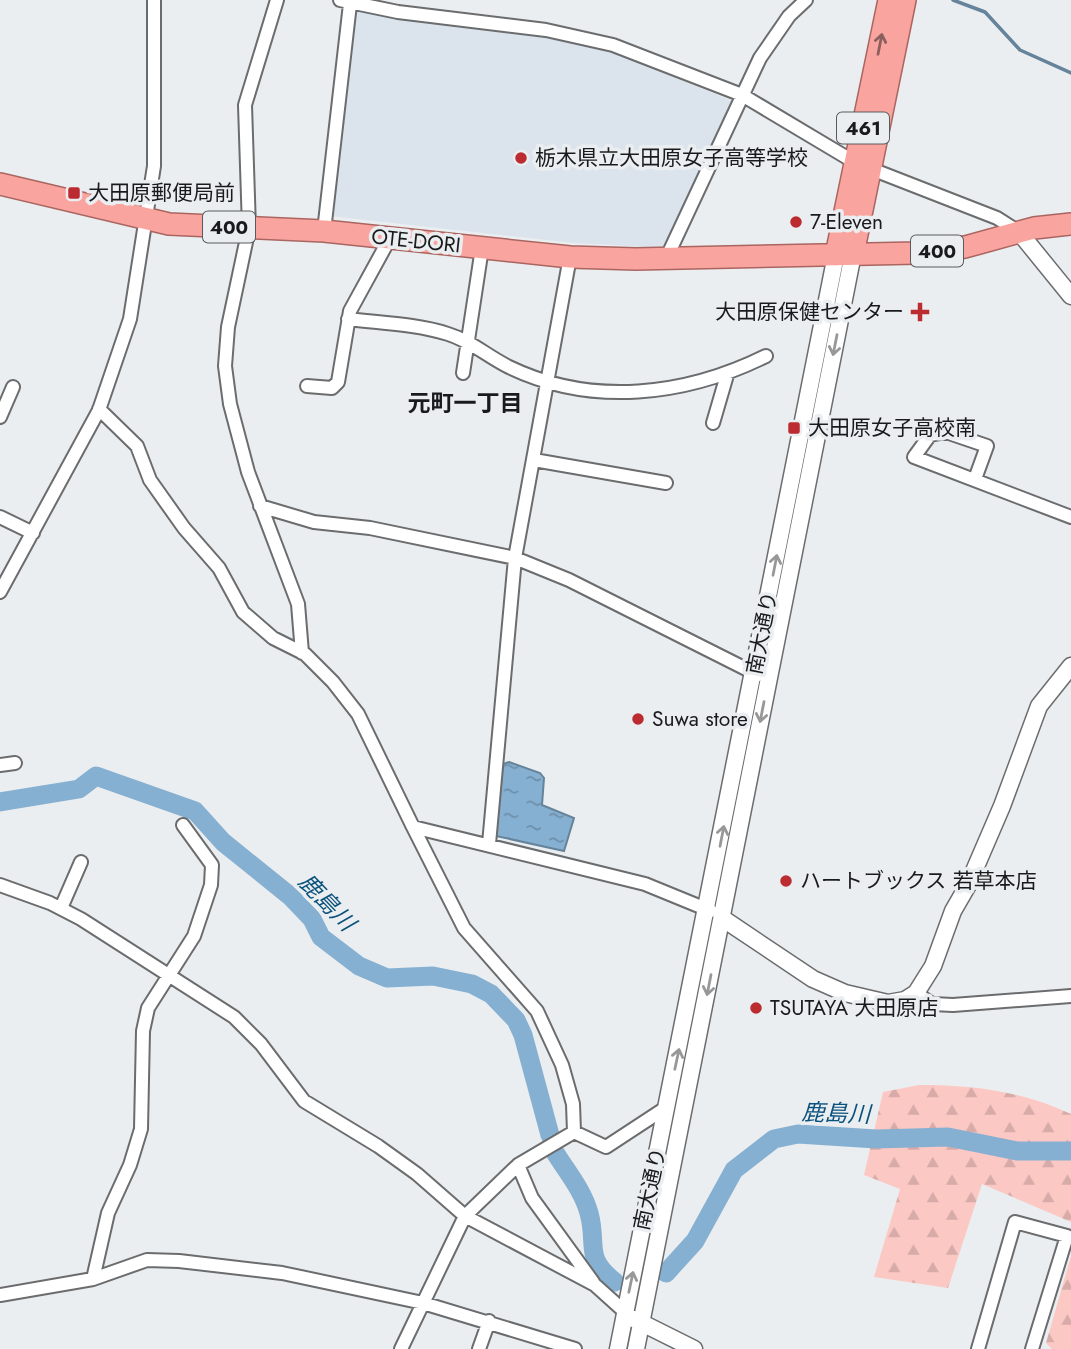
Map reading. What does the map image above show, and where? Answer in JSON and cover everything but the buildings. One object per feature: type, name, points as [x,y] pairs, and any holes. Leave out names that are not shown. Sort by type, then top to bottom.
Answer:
[{"type":"highway","name":"南大通り","points":[[864,166],[889,0]]},
{"type":"highway","name":"南大通り","points":[[844,255],[905,0]]},
{"type":"highway","name":"OTE-DORI","points":[[0,184],[146,221],[324,231],[570,257],[666,259],[844,255]]},
{"type":"highway","name":"400","points":[[844,255],[940,250],[1019,232],[1071,224]]},
{"type":"street","points":[[0,592],[99,409],[130,319],[154,166],[154,0]]},
{"type":"street","points":[[276,0],[245,105],[249,228],[228,327],[225,366],[230,404],[260,506],[298,604],[302,653]]},
{"type":"street","points":[[666,259],[760,58],[789,16],[806,0]]},
{"type":"street","points":[[324,231],[345,2],[400,6],[546,30],[613,45],[741,95],[864,166],[997,218],[1019,232],[1071,296]]},
{"type":"street","points":[[307,386],[332,388],[338,382],[348,319],[390,238]]},
{"type":"street","points":[[463,373],[482,248]]},
{"type":"street","name":"南大通り","points":[[618,1349],[707,908],[761,676],[844,255]]},
{"type":"street","points":[[489,844],[515,558],[570,257]]},
{"type":"street","points":[[348,319],[445,333],[467,340],[509,367],[548,382],[592,391],[633,393],[727,376],[766,356]]},
{"type":"street","points":[[713,423],[727,376]]},
{"type":"street","points":[[0,417],[13,387]]},
{"type":"street","points":[[99,409],[137,446],[150,480],[184,528],[219,568],[243,612],[273,638],[302,653],[333,682],[358,715],[464,928],[537,1011],[562,1065],[573,1104],[574,1132]]},
{"type":"street","points":[[975,479],[987,446],[946,432],[930,435],[914,457],[1071,517]]},
{"type":"street","points":[[534,460],[666,483]]},
{"type":"street","points":[[260,506],[314,522],[370,528],[515,558],[569,580],[761,676]]},
{"type":"street","points":[[0,517],[33,533]]},
{"type":"street","points":[[412,827],[645,884],[707,908],[813,979],[845,993],[888,1003],[905,1000],[916,993],[933,965],[953,911],[968,885],[1002,806],[1039,706],[1071,666]]},
{"type":"street","name":"南大通り","points":[[636,1349],[722,918],[761,676]]},
{"type":"street","points":[[0,765],[15,763]]},
{"type":"street","points":[[93,1279],[108,1213],[130,1165],[141,1129],[143,1031],[148,1008],[172,975],[194,936],[212,886],[212,865],[183,825]]},
{"type":"street","points":[[61,908],[81,862]]},
{"type":"street","points":[[0,885],[61,908],[172,975],[234,1017],[261,1044],[304,1101],[398,1160],[465,1216],[595,1285]]},
{"type":"street","points":[[916,993],[932,1004],[953,1005],[1071,996]]},
{"type":"street","points":[[574,1132],[606,1147],[667,1107]]},
{"type":"street","points":[[401,1349],[465,1216],[518,1165],[574,1132]]},
{"type":"street","points":[[518,1165],[532,1198],[595,1285],[641,1324],[694,1349]]},
{"type":"street","points":[[978,1349],[1015,1222],[1067,1236],[1032,1349]]},
{"type":"street","points":[[0,1295],[93,1279],[147,1260],[179,1261],[282,1273],[423,1303],[575,1349]]},
{"type":"street","points":[[479,1349],[489,1321]]},
{"type":"shaded area","name":"栃木県立大田原女子高等学校","points":[[355,9],[546,38],[610,51],[732,101],[664,248],[574,243],[330,216]]},
{"type":"green space","points":[[919,1085],[997,1091],[1034,1100],[1071,1114],[1071,1222],[982,1184],[948,1288],[874,1277],[900,1189],[864,1175],[883,1092]]},
{"type":"green space","points":[[1071,1256],[1071,1349],[1052,1349],[1046,1343]]},
{"type":"water","points":[[509,762],[540,773],[544,778],[542,805],[574,818],[564,851],[496,836],[503,764]]},
{"type":"waterway","points":[[953,0],[985,12],[1020,50],[1071,73]]},
{"type":"waterway","name":"鹿島川","points":[[0,802],[79,789],[96,776],[195,811],[223,842],[290,896],[312,919],[321,937],[359,966],[387,978],[433,976],[472,984],[491,994],[516,1020],[523,1035],[550,1135]]},
{"type":"waterway","name":"鹿島川","points":[[666,1273],[695,1241],[734,1170],[774,1139],[798,1134],[876,1139],[948,1137],[1017,1151],[1071,1151]]},
{"type":"waterway","name":"鹿島川","points":[[556,1154],[583,1197],[589,1213],[595,1258],[615,1282]]},
{"type":"place","name":"栃木県立大田原女子高等学校","points":[[521,158]]},
{"type":"place","name":"大田原郵便局前","points":[[74,193]]},
{"type":"place","name":"7-Eleven","points":[[796,222]]},
{"type":"place","name":"大田原保健センター","points":[[920,312]]},
{"type":"place","name":"大田原女子高校南","points":[[794,428]]},
{"type":"place","name":"Suwa store","points":[[638,719]]},
{"type":"place","name":"ハートブックス 若草本店","points":[[786,881]]},
{"type":"place","name":"TSUTAYA 大田原店","points":[[756,1008]]},
{"type":"district","name":"元町一丁目","points":[[465,403]]}]
